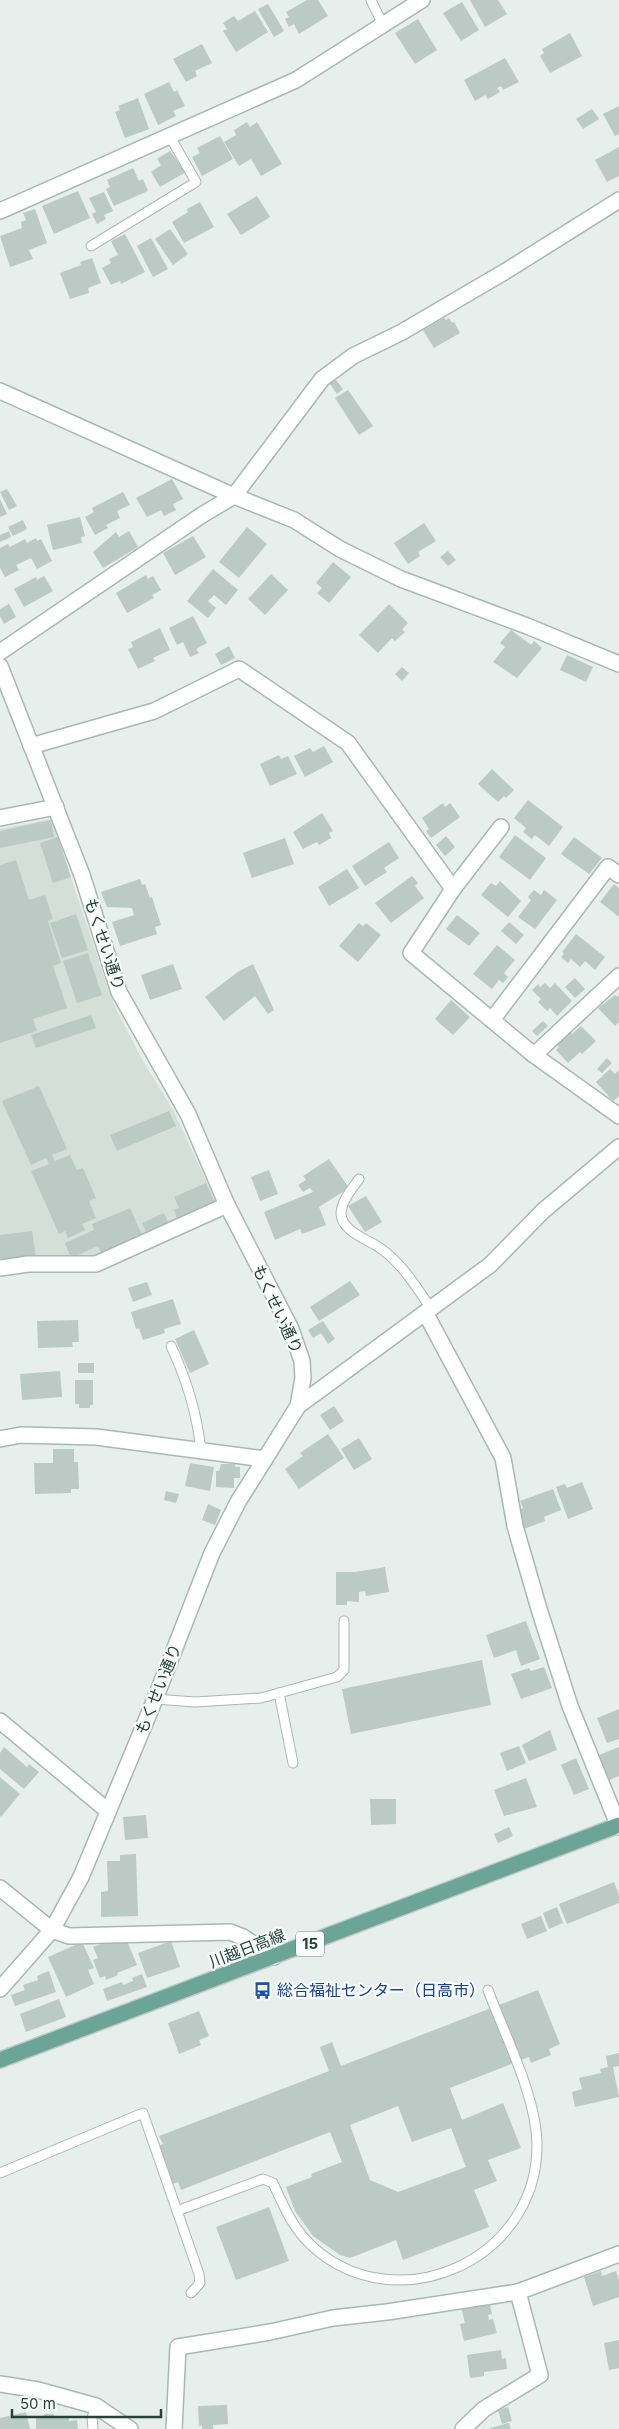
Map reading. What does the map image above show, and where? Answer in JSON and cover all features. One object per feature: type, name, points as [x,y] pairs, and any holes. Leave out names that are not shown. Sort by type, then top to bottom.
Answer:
[{"type":"main road","name":"川越日高線","points":[[0,2060],[619,1826]]},
{"type":"street","points":[[0,210],[296,80],[422,0]]},
{"type":"street","points":[[0,652],[202,515],[234,496],[322,379],[353,356],[402,332],[498,276],[619,200]]},
{"type":"street","points":[[0,391],[234,496],[294,520],[340,549],[400,579],[617,661]]},
{"type":"street","points":[[31,746],[154,711],[239,669],[348,743],[453,889]]},
{"type":"street","name":"もくせい通り","points":[[0,1989],[52,1930],[81,1877],[155,1699],[212,1552],[238,1502],[298,1406],[304,1378],[302,1361],[293,1337],[227,1205],[188,1114],[119,992],[82,876],[56,806],[1,671]]},
{"type":"street","points":[[0,818],[56,806]]},
{"type":"street","points":[[501,827],[453,889],[410,953],[534,1055],[619,1116]]},
{"type":"street","points":[[492,1020],[608,867],[619,875]]},
{"type":"street","points":[[534,1055],[619,976]]},
{"type":"street","points":[[298,1406],[429,1312],[490,1265],[544,1211],[619,1147]]},
{"type":"street","points":[[0,1268],[28,1264],[96,1264],[227,1205]]},
{"type":"street","points":[[429,1312],[503,1458],[515,1526],[539,1609],[570,1706],[619,1826]]},
{"type":"street","points":[[0,1440],[21,1435],[96,1437],[265,1459]]},
{"type":"street","points":[[0,1721],[108,1811]]},
{"type":"street","points":[[0,1888],[52,1930],[69,1936],[230,1932],[242,1937],[274,1957]]},
{"type":"street","points":[[174,2429],[178,2347],[270,2332],[333,2318],[387,2312],[518,2292],[619,2254]]},
{"type":"street","points":[[463,2429],[484,2408],[540,2375],[518,2292]]},
{"type":"street","points":[[0,2384],[38,2390],[96,2406],[130,2429]]},
{"type":"lane","points":[[371,0],[383,25]]},
{"type":"lane","points":[[91,246],[196,182],[169,135]]},
{"type":"lane","points":[[359,1179],[345,1199],[341,1214],[346,1227],[382,1249],[410,1278],[429,1312]]},
{"type":"lane","points":[[170,1346],[190,1393],[199,1431],[201,1451]]},
{"type":"lane","points":[[155,1699],[194,1702],[261,1698],[337,1677],[344,1670],[344,1621]]},
{"type":"lane","points":[[279,1693],[293,1763]]},
{"type":"lane","points":[[177,2211],[263,2178],[273,2183],[291,2221],[313,2247],[356,2272],[390,2280],[431,2278],[471,2261],[487,2250],[509,2227],[520,2209],[532,2180],[537,2149],[535,2123],[529,2097],[488,1990]]},
{"type":"lane","points":[[0,2173],[143,2113],[199,2274],[200,2283],[191,2292]]},
{"type":"lane","points":[[93,2429],[92,2418],[96,2406]]},
{"type":"shaded area","points":[[51,819],[114,1005],[143,1061],[173,1110],[218,1206],[95,1259],[0,1265],[0,829]]},
{"type":"building","points":[[307,0],[318,0],[328,16],[299,34],[294,24],[289,27],[285,19],[289,17],[286,12]]},
{"type":"building","points":[[470,0],[498,0],[507,14],[485,27]]},
{"type":"building","points":[[462,2],[479,30],[461,41],[443,13]]},
{"type":"building","points":[[268,4],[284,31],[274,37],[258,9]]},
{"type":"building","points":[[255,11],[268,32],[236,52],[223,31],[227,29],[223,23],[234,16],[238,21]]},
{"type":"building","points":[[418,19],[437,50],[415,64],[395,33]]},
{"type":"building","points":[[570,33],[582,56],[550,73],[540,56],[544,53],[542,49]]},
{"type":"building","points":[[202,44],[212,63],[195,71],[197,76],[186,82],[173,59]]},
{"type":"building","points":[[505,58],[519,82],[503,90],[501,86],[497,88],[500,92],[488,99],[485,95],[475,101],[464,80]]},
{"type":"building","points":[[169,82],[174,92],[177,90],[185,106],[173,111],[176,116],[158,125],[144,94]]},
{"type":"building","points":[[138,98],[149,129],[125,138],[115,112],[120,110],[118,106]]},
{"type":"building","points":[[619,106],[619,134],[615,136],[603,114]]},
{"type":"building","points":[[592,109],[599,119],[583,129],[576,119]]},
{"type":"building","points":[[247,122],[250,127],[257,122],[282,164],[261,176],[251,159],[239,166],[224,142],[236,135],[234,130]]},
{"type":"building","points":[[220,136],[233,159],[202,176],[192,157],[200,153],[197,148]]},
{"type":"building","points":[[619,147],[619,176],[607,182],[595,160]]},
{"type":"building","points":[[170,151],[186,172],[160,187],[151,172],[161,165],[157,159]]},
{"type":"building","points":[[133,168],[139,181],[143,179],[148,191],[114,206],[106,189],[110,187],[107,180]]},
{"type":"building","points":[[78,191],[90,218],[54,234],[42,206]]},
{"type":"building","points":[[104,192],[113,211],[104,215],[106,219],[97,224],[92,214],[96,212],[89,198]]},
{"type":"building","points":[[257,196],[270,217],[241,235],[227,214]]},
{"type":"building","points":[[200,202],[214,227],[184,243],[172,222],[188,212],[187,209]]},
{"type":"building","points":[[35,209],[47,243],[29,250],[33,259],[10,267],[0,236],[22,228],[21,222],[26,220],[23,213]]},
{"type":"building","points":[[170,229],[188,254],[173,265],[155,239]]},
{"type":"building","points":[[125,234],[145,272],[121,284],[120,281],[111,285],[102,268],[111,263],[109,259],[118,255],[111,241]]},
{"type":"building","points":[[151,238],[168,269],[153,277],[137,246]]},
{"type":"building","points":[[92,258],[101,283],[88,288],[89,293],[70,299],[60,273],[81,265],[80,262]]},
{"type":"building","points":[[444,318],[446,320],[449,318],[452,323],[454,322],[460,333],[434,348],[423,330]]},
{"type":"building","points":[[336,380],[343,389],[337,394],[330,384]]},
{"type":"building","points":[[348,390],[373,426],[359,435],[335,398]]},
{"type":"building","points":[[172,479],[183,499],[173,504],[176,510],[164,516],[161,510],[147,517],[136,498]]},
{"type":"building","points":[[7,489],[17,506],[9,510],[0,492]]},
{"type":"building","points":[[123,492],[130,505],[117,511],[120,518],[106,525],[108,528],[95,535],[85,517],[94,512],[92,508]]},
{"type":"building","points":[[0,499],[7,514],[0,517]]},
{"type":"building","points":[[80,517],[85,536],[81,537],[82,543],[53,550],[47,525]]},
{"type":"building","points":[[23,520],[27,529],[13,536],[8,527]]},
{"type":"building","points":[[424,523],[436,541],[418,552],[420,556],[408,564],[394,543]]},
{"type":"building","points":[[247,527],[267,544],[239,578],[219,562]]},
{"type":"building","points":[[9,531],[11,537],[0,542],[0,535]]},
{"type":"building","points":[[129,531],[138,547],[103,568],[93,552],[116,532],[119,537]]},
{"type":"building","points":[[193,536],[206,557],[175,575],[163,553]]},
{"type":"building","points":[[36,538],[37,541],[41,539],[52,561],[37,569],[31,558],[16,565],[19,570],[5,577],[0,568],[0,548],[8,544],[10,547],[25,539],[27,543]]},
{"type":"building","points":[[448,551],[456,560],[448,566],[440,557]]},
{"type":"building","points":[[333,562],[351,577],[329,603],[317,593],[322,588],[316,583]]},
{"type":"building","points":[[213,569],[238,590],[226,605],[214,595],[208,601],[216,608],[208,618],[187,601]]},
{"type":"building","points":[[271,574],[288,590],[265,615],[248,599]]},
{"type":"building","points":[[146,575],[148,579],[153,576],[161,590],[152,595],[154,598],[127,613],[116,593]]},
{"type":"building","points":[[44,576],[53,591],[24,607],[14,589],[36,577],[37,580]]},
{"type":"building","points":[[9,604],[16,617],[4,624],[0,616],[0,609]]},
{"type":"building","points":[[389,604],[408,623],[402,629],[405,632],[395,641],[392,638],[378,653],[359,635]]},
{"type":"building","points":[[193,616],[207,643],[196,649],[199,653],[190,657],[183,642],[177,645],[169,628]]},
{"type":"building","points":[[160,628],[170,650],[153,658],[155,661],[138,669],[128,649],[133,647],[131,642]]},
{"type":"building","points":[[511,630],[531,645],[534,641],[542,648],[517,678],[493,662],[505,647],[500,643]]},
{"type":"building","points":[[229,646],[235,658],[221,665],[215,654]]},
{"type":"building","points":[[567,655],[593,667],[586,682],[560,670]]},
{"type":"building","points":[[402,667],[409,673],[402,681],[395,674]]},
{"type":"building","points":[[324,746],[333,762],[305,777],[294,756],[310,748],[313,752]]},
{"type":"building","points":[[279,755],[281,759],[288,756],[297,774],[270,786],[260,764]]},
{"type":"building","points":[[492,769],[514,790],[506,798],[504,796],[498,802],[478,784]]},
{"type":"building","points":[[528,800],[563,827],[549,846],[535,835],[532,839],[523,832],[526,828],[514,818]]},
{"type":"building","points":[[443,803],[445,807],[450,803],[460,817],[431,838],[426,831],[429,829],[422,818]]},
{"type":"building","points":[[322,813],[333,831],[329,833],[331,838],[319,845],[317,842],[303,849],[293,832]]},
{"type":"building","points":[[51,820],[54,837],[0,848],[0,831]]},
{"type":"building","points":[[515,835],[546,858],[530,880],[499,857]]},
{"type":"building","points":[[446,836],[455,847],[445,856],[436,845]]},
{"type":"building","points":[[58,837],[71,877],[53,883],[40,843]]},
{"type":"building","points":[[574,837],[602,858],[589,874],[561,854]]},
{"type":"building","points":[[285,838],[294,864],[252,878],[243,853]]},
{"type":"building","points":[[389,842],[399,858],[384,868],[387,872],[365,886],[352,866]]},
{"type":"building","points":[[16,860],[29,900],[45,895],[53,919],[48,921],[61,963],[53,966],[67,1008],[33,1019],[37,1031],[0,1043],[0,865]]},
{"type":"building","points":[[347,869],[359,888],[329,906],[318,887]]},
{"type":"building","points":[[412,876],[418,883],[415,886],[424,898],[391,923],[375,903]]},
{"type":"building","points":[[140,879],[142,885],[145,884],[150,898],[152,897],[161,925],[155,927],[157,934],[120,946],[112,922],[134,915],[132,908],[107,907],[101,892]]},
{"type":"building","points":[[500,881],[521,901],[508,917],[481,895],[491,883],[496,886]]},
{"type":"building","points":[[614,884],[619,888],[619,917],[600,902]]},
{"type":"building","points":[[534,890],[541,895],[544,890],[557,900],[535,929],[518,917],[531,900],[528,897]]},
{"type":"building","points":[[76,914],[88,950],[62,958],[50,923]]},
{"type":"building","points":[[457,915],[480,933],[469,946],[446,929]]},
{"type":"building","points":[[509,922],[524,935],[516,944],[501,931]]},
{"type":"building","points":[[359,923],[363,926],[366,923],[381,935],[358,962],[339,946]]},
{"type":"building","points":[[576,934],[605,957],[595,970],[585,961],[580,967],[571,959],[568,963],[561,957],[564,954],[562,952]]},
{"type":"building","points":[[497,945],[515,960],[504,973],[508,977],[503,983],[499,980],[492,989],[473,974]]},
{"type":"building","points":[[88,953],[102,995],[77,1003],[63,961]]},
{"type":"building","points":[[173,964],[182,989],[150,1000],[141,975]]},
{"type":"building","points":[[253,964],[274,1010],[268,1014],[255,996],[224,1021],[205,997],[239,971]]},
{"type":"building","points":[[575,978],[585,989],[575,998],[565,987]]},
{"type":"building","points":[[545,983],[550,988],[555,983],[572,1001],[557,1016],[550,1008],[547,1011],[538,1002],[541,999],[532,990],[538,984],[540,987]]},
{"type":"building","points":[[615,995],[617,997],[619,995],[619,1022],[615,1026],[598,1008]]},
{"type":"building","points":[[451,1000],[470,1017],[453,1035],[435,1019]]},
{"type":"building","points":[[91,1015],[96,1028],[36,1048],[31,1035]]},
{"type":"building","points":[[543,1021],[548,1026],[537,1036],[532,1031]]},
{"type":"building","points":[[581,1026],[596,1041],[582,1054],[580,1052],[568,1063],[556,1050],[559,1047],[556,1044],[569,1031],[572,1034]]},
{"type":"building","points":[[607,1058],[612,1063],[602,1073],[597,1069]]},
{"type":"building","points":[[610,1069],[615,1074],[619,1070],[619,1096],[613,1101],[596,1082]]},
{"type":"building","points":[[39,1086],[67,1149],[52,1155],[55,1161],[70,1155],[77,1170],[83,1168],[96,1198],[89,1201],[96,1218],[82,1224],[85,1230],[68,1238],[65,1231],[59,1234],[31,1171],[49,1164],[46,1158],[31,1165],[2,1101]]},
{"type":"building","points":[[169,1111],[176,1126],[117,1151],[110,1135]]},
{"type":"building","points":[[329,1159],[349,1188],[319,1207],[326,1225],[302,1234],[300,1229],[275,1240],[264,1212],[313,1192],[310,1188],[303,1192],[298,1185],[306,1180],[303,1176]]},
{"type":"building","points":[[269,1170],[278,1194],[260,1201],[251,1177]]},
{"type":"building","points":[[206,1183],[216,1205],[178,1221],[174,1210],[179,1208],[174,1197]]},
{"type":"building","points":[[366,1196],[382,1222],[365,1232],[348,1206]]},
{"type":"building","points":[[130,1208],[142,1235],[101,1253],[98,1246],[71,1258],[65,1243],[94,1230],[92,1224]]},
{"type":"building","points":[[164,1213],[170,1226],[147,1235],[142,1223]]},
{"type":"building","points":[[32,1231],[36,1258],[0,1262],[0,1235]]},
{"type":"building","points":[[350,1281],[360,1295],[319,1321],[310,1307]]},
{"type":"building","points":[[147,1282],[152,1295],[133,1302],[128,1288]]},
{"type":"building","points":[[173,1299],[181,1324],[164,1329],[165,1333],[143,1340],[139,1328],[136,1329],[131,1312]]},
{"type":"building","points":[[78,1320],[79,1342],[72,1342],[73,1347],[38,1348],[37,1321]]},
{"type":"building","points":[[323,1321],[335,1339],[328,1344],[321,1333],[313,1338],[308,1330]]},
{"type":"building","points":[[194,1330],[209,1364],[190,1373],[175,1339]]},
{"type":"building","points":[[78,1363],[94,1363],[94,1373],[78,1373]]},
{"type":"building","points":[[60,1371],[62,1397],[22,1400],[20,1374]]},
{"type":"building","points":[[75,1380],[93,1380],[93,1405],[90,1405],[90,1408],[79,1408],[79,1404],[75,1404]]},
{"type":"building","points":[[334,1406],[344,1421],[330,1430],[320,1415]]},
{"type":"building","points":[[328,1434],[344,1458],[299,1489],[285,1469],[303,1456],[300,1453]]},
{"type":"building","points":[[359,1438],[372,1459],[354,1470],[341,1449]]},
{"type":"building","points":[[53,1449],[74,1449],[74,1462],[78,1462],[79,1489],[71,1489],[71,1493],[35,1494],[34,1463],[53,1463]]},
{"type":"building","points":[[190,1463],[214,1467],[210,1491],[185,1486]]},
{"type":"building","points":[[221,1464],[235,1464],[235,1467],[240,1467],[240,1478],[234,1478],[234,1488],[216,1487],[216,1471],[219,1471]]},
{"type":"building","points":[[582,1482],[593,1509],[568,1519],[556,1487],[565,1484],[567,1488]]},
{"type":"building","points":[[553,1489],[561,1510],[544,1517],[545,1521],[524,1529],[517,1511],[523,1508],[520,1501]]},
{"type":"building","points":[[166,1491],[179,1494],[176,1503],[164,1500]]},
{"type":"building","points":[[208,1504],[221,1510],[215,1525],[202,1520]]},
{"type":"building","points":[[385,1567],[389,1592],[366,1596],[365,1591],[359,1592],[359,1602],[347,1601],[347,1605],[336,1605],[336,1572],[355,1572]]},
{"type":"building","points":[[526,1621],[540,1659],[521,1666],[516,1650],[494,1658],[486,1635]]},
{"type":"building","points":[[482,1660],[491,1705],[351,1734],[342,1689]]},
{"type":"building","points":[[544,1667],[552,1688],[521,1699],[511,1674],[529,1668],[531,1671]]},
{"type":"building","points":[[619,1709],[619,1739],[607,1743],[597,1718]]},
{"type":"building","points":[[550,1730],[557,1750],[529,1761],[522,1745]]},
{"type":"building","points":[[519,1746],[526,1763],[507,1771],[500,1753]]},
{"type":"building","points":[[4,1747],[27,1767],[29,1764],[39,1772],[24,1789],[0,1769],[0,1753]]},
{"type":"building","points":[[619,1747],[619,1776],[609,1780],[599,1755]]},
{"type":"building","points":[[576,1758],[589,1789],[574,1795],[561,1765]]},
{"type":"building","points":[[0,1777],[20,1794],[1,1817],[0,1815]]},
{"type":"building","points":[[526,1778],[537,1807],[504,1816],[494,1790]]},
{"type":"building","points":[[370,1799],[396,1799],[396,1824],[371,1825]]},
{"type":"building","points":[[146,1815],[148,1838],[125,1840],[123,1817]]},
{"type":"building","points":[[509,1827],[513,1836],[498,1843],[494,1834]]},
{"type":"building","points":[[136,1854],[138,1916],[101,1917],[101,1892],[108,1891],[107,1861],[120,1861],[120,1855]]},
{"type":"building","points":[[614,1882],[619,1895],[619,1903],[567,1924],[559,1904]]},
{"type":"building","points":[[557,1907],[563,1923],[549,1929],[543,1913]]},
{"type":"building","points":[[541,1916],[547,1931],[527,1939],[521,1924]]},
{"type":"building","points":[[127,1941],[137,1965],[117,1973],[118,1975],[106,1980],[105,1976],[100,1978],[93,1960],[98,1958],[93,1947],[107,1942]]},
{"type":"building","points":[[171,1941],[180,1967],[147,1978],[138,1953]]},
{"type":"building","points":[[82,1942],[94,1968],[88,1970],[94,1984],[66,1997],[48,1957]]},
{"type":"building","points":[[49,1971],[56,1992],[15,2006],[11,1995],[25,1990],[23,1985],[38,1980],[37,1976]]},
{"type":"building","points":[[142,1974],[147,1987],[107,2001],[103,1989],[122,1982],[123,1985],[133,1981],[132,1978]]},
{"type":"building","points":[[538,1990],[560,2044],[549,2049],[551,2055],[531,2063],[529,2057],[450,2088],[462,2120],[503,2103],[521,2148],[488,2160],[497,2181],[474,2190],[489,2227],[403,2260],[396,2240],[350,2258],[340,2255],[313,2236],[295,2211],[286,2187],[312,2177],[311,2174],[342,2162],[330,2132],[181,2190],[178,2182],[173,2184],[158,2146],[163,2144],[159,2136],[329,2071],[320,2047],[332,2042],[341,2066]],"holes":[[[398,2106],[412,2142],[451,2128],[466,2167],[398,2192],[370,2180],[350,2125]]]},
{"type":"building","points":[[59,1999],[66,2017],[26,2032],[20,2014]]},
{"type":"building","points":[[199,2011],[209,2036],[199,2040],[201,2045],[179,2054],[168,2023]]},
{"type":"building","points":[[619,2053],[619,2066],[613,2067],[619,2097],[575,2107],[572,2092],[582,2089],[579,2078],[601,2073],[600,2069],[608,2067],[606,2056]]},
{"type":"building","points":[[269,2207],[289,2261],[236,2280],[216,2227]]},
{"type":"building","points":[[601,2271],[602,2276],[616,2271],[619,2280],[619,2297],[593,2306],[584,2277]]},
{"type":"building","points":[[489,2301],[492,2314],[488,2315],[489,2320],[493,2319],[497,2333],[464,2341],[460,2324],[465,2323],[461,2307]]},
{"type":"building","points":[[619,2340],[619,2368],[609,2370],[604,2343]]},
{"type":"building","points":[[501,2350],[502,2359],[506,2358],[507,2369],[484,2372],[484,2376],[470,2378],[467,2355]]},
{"type":"building","points":[[227,2405],[228,2424],[213,2425],[213,2429],[202,2429],[202,2426],[199,2426],[198,2406]]},
{"type":"building","points":[[508,2407],[512,2421],[502,2424],[498,2410]]},
{"type":"building","points":[[26,2412],[30,2429],[0,2429],[0,2418]]},
{"type":"building","points":[[44,2414],[54,2414],[54,2417],[69,2417],[69,2421],[77,2420],[78,2429],[36,2429],[36,2417],[44,2416]]},
{"type":"building","points":[[509,2423],[511,2429],[490,2429],[490,2428]]},
{"type":"place","name":"総合福祉センター（日高市）","points":[[263,1990]]}]
